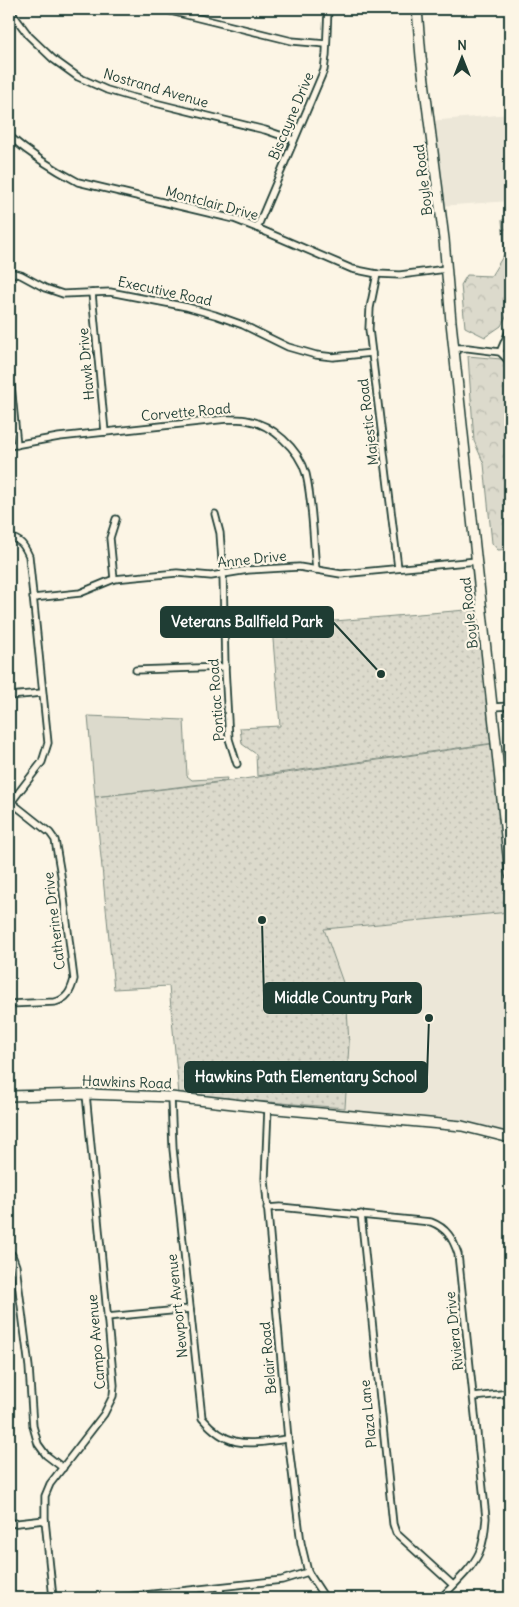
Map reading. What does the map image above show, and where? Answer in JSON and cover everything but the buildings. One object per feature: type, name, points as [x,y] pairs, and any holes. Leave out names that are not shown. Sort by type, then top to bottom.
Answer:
[{"type":"street","name":"Nostrand Avenue","points":[[9,9],[29,36],[52,59],[78,77],[107,90],[131,97],[265,130],[294,140]]},
{"type":"street","points":[[162,9],[292,41],[326,44]]},
{"type":"street","name":"Biscayne Drive","points":[[257,228],[324,70],[328,9]]},
{"type":"street","name":"Boyle Road","points":[[417,9],[510,874]]},
{"type":"street","name":"Montclair Drive","points":[[9,136],[41,160],[78,182],[234,220],[257,228],[352,270],[400,276],[446,269]]},
{"type":"street","name":"Executive Road","points":[[9,272],[21,275],[44,288],[63,294],[110,292],[215,314],[243,325],[288,347],[316,355],[333,357],[372,353]]},
{"type":"street","name":"Majestic Road","points":[[377,274],[369,329],[398,568]]},
{"type":"street","name":"Hawk Drive","points":[[92,293],[105,432]]},
{"type":"street","points":[[500,352],[510,329]]},
{"type":"street","points":[[454,348],[500,352],[510,362]]},
{"type":"street","points":[[9,364],[17,445]]},
{"type":"street","name":"Corvette Road","points":[[9,446],[59,437],[227,419],[246,420],[267,427],[280,436],[290,447],[305,473],[316,570]]},
{"type":"street","name":"Pontiac Road","points":[[215,514],[220,533],[223,574],[225,667],[230,739],[237,764]]},
{"type":"street","points":[[114,579],[110,538],[116,519]]},
{"type":"street","points":[[9,537],[24,544],[29,556],[48,743],[42,762],[10,803]]},
{"type":"street","name":"Anne Drive","points":[[33,598],[80,593],[114,579],[177,573],[210,576],[289,567],[341,574],[477,561]]},
{"type":"street","points":[[136,670],[225,667]]},
{"type":"street","points":[[9,696],[42,693]]},
{"type":"street","points":[[493,707],[510,706]]},
{"type":"street","name":"Catherine Drive","points":[[9,1004],[62,1000],[72,990],[74,979],[55,840],[50,833],[10,803]]},
{"type":"street","name":"Hawkins Road","points":[[9,1096],[86,1094],[171,1097],[462,1126],[510,1138]]},
{"type":"street","name":"Campo Avenue","points":[[52,1598],[44,1520],[45,1496],[50,1484],[104,1414],[113,1396],[114,1385],[86,1094]]},
{"type":"street","name":"Newport Avenue","points":[[171,1097],[173,1149],[202,1418],[219,1435],[230,1441],[248,1443],[288,1439]]},
{"type":"street","name":"Belair Road","points":[[268,1108],[265,1179],[288,1439],[301,1543],[308,1572],[325,1598]]},
{"type":"street","name":"Riviera Drive","points":[[267,1208],[280,1207],[431,1222],[439,1225],[451,1236],[458,1254],[486,1518],[480,1552],[471,1565],[441,1598]]},
{"type":"street","name":"Plaza Lane","points":[[361,1214],[393,1524],[396,1533],[453,1585]]},
{"type":"street","points":[[9,1252],[16,1266],[29,1368],[34,1426],[38,1444],[46,1455],[63,1468]]},
{"type":"street","points":[[107,1317],[190,1309]]},
{"type":"street","points":[[474,1397],[510,1392]]},
{"type":"street","points":[[9,1524],[44,1520]]},
{"type":"street","points":[[116,1598],[133,1598],[282,1580],[308,1572]]},
{"type":"street","points":[[220,1588],[221,1598]]},
{"type":"shaded area","points":[[510,114],[510,201],[440,206],[429,121]]},
{"type":"shaded area","points":[[510,912],[510,1137],[345,1111],[349,1044],[324,929]]},
{"type":"green space","points":[[510,217],[510,309],[501,326],[485,337],[465,327],[461,285],[467,275],[491,276],[505,253],[502,220]]},
{"type":"green space","points":[[468,356],[501,359],[510,370],[510,549],[498,550],[492,543],[484,464],[474,441]]},
{"type":"green space","points":[[478,609],[494,743],[257,776],[256,754],[242,744],[240,728],[280,726],[271,615],[297,615],[335,621]]},
{"type":"green space","points":[[88,716],[184,720],[187,776],[192,780],[227,778],[226,781],[95,797]]},
{"type":"green space","points":[[491,744],[510,897],[510,912],[324,929],[346,991],[349,1044],[345,1108],[179,1095],[169,986],[114,989],[95,797],[208,784]]},
{"type":"place","name":"Veterans Ballfield Park","points":[[381,674]]},
{"type":"place","name":"Middle Country Park","points":[[262,920]]},
{"type":"place","name":"Hawkins Path Elementary School","points":[[429,1018]]}]
